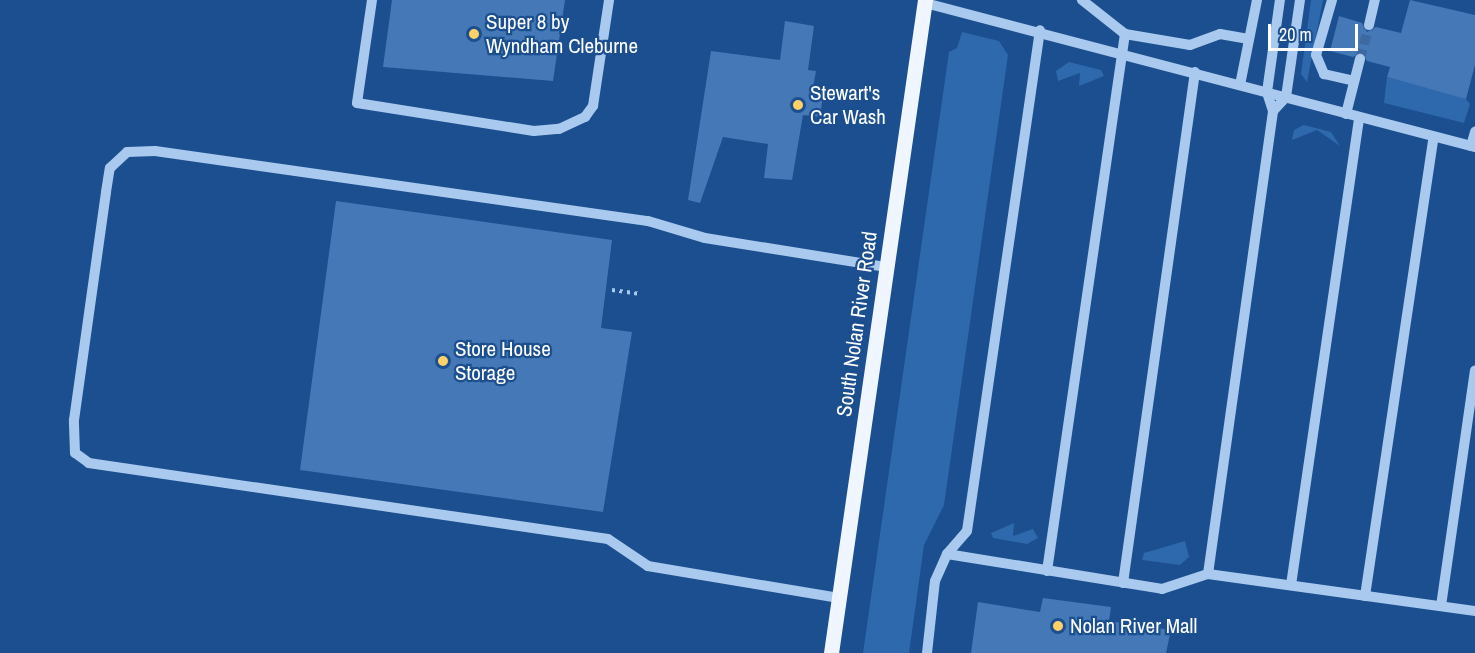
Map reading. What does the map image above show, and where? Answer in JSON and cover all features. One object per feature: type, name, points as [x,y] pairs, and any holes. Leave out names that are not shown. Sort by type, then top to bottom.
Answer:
[{"type":"main road","name":"South Nolan River Road","points":[[831,653],[925,1]]},
{"type":"street","points":[[372,0],[357,103],[534,131],[560,129],[585,117],[594,106],[609,0]]},
{"type":"street","points":[[1082,0],[1125,34],[1190,45],[1220,34],[1249,39]]},
{"type":"street","points":[[1240,85],[1257,0]]},
{"type":"street","points":[[1208,574],[1273,111],[1267,92],[1280,0]]},
{"type":"street","points":[[1273,111],[1286,97],[1300,0]]},
{"type":"street","points":[[1332,0],[1316,56],[1324,74],[1354,81]]},
{"type":"street","points":[[1369,25],[1376,0]]},
{"type":"street","points":[[925,1],[1473,147],[1475,132]]},
{"type":"street","points":[[927,653],[935,581],[947,554],[967,531],[1040,30]]},
{"type":"street","points":[[1047,571],[1125,34]]},
{"type":"street","points":[[1346,114],[1360,59]]},
{"type":"street","points":[[1123,583],[1195,72]]},
{"type":"street","points":[[1291,585],[1359,117]]},
{"type":"street","points":[[1365,596],[1434,137]]},
{"type":"street","points":[[839,598],[648,566],[608,540],[89,463],[75,453],[74,420],[106,192],[110,168],[127,152],[155,151],[648,221],[705,238],[887,267]]},
{"type":"street","points":[[1441,606],[1475,370]]},
{"type":"street","points":[[947,554],[1162,589],[1208,574],[1475,611]]},
{"type":"path","points":[[612,290],[641,294]]},
{"type":"shaded area","points":[[1311,0],[1323,0],[1307,82],[1301,74]]},
{"type":"shaded area","points":[[962,32],[999,41],[1008,55],[944,505],[924,545],[909,653],[863,653],[949,52],[957,48]]},
{"type":"shaded area","points":[[1069,62],[1101,70],[1104,76],[1079,86],[1080,73],[1058,81],[1056,71]]},
{"type":"shaded area","points":[[1387,77],[1465,98],[1470,104],[1464,123],[1384,103]]},
{"type":"shaded area","points":[[1304,125],[1331,132],[1340,146],[1317,130],[1292,140],[1294,130]]},
{"type":"shaded area","points":[[1014,523],[1013,536],[1033,529],[1038,538],[1027,544],[993,538],[991,533]]},
{"type":"shaded area","points":[[1185,541],[1189,557],[1180,565],[1142,560],[1144,553]]},
{"type":"building","name":"Super 8 by Wyndham Cleburne","points":[[392,0],[565,0],[553,81],[383,67]]},
{"type":"building","points":[[1410,0],[1475,15],[1475,65],[1466,99],[1387,77],[1390,67],[1367,61],[1362,52],[1353,57],[1330,51],[1339,16],[1362,23],[1367,32],[1376,27],[1401,33]]},
{"type":"building","points":[[785,21],[814,26],[808,70],[816,71],[812,93],[823,95],[820,117],[803,115],[792,180],[764,178],[768,144],[723,137],[700,203],[688,200],[711,51],[780,60]]},
{"type":"building","points":[[336,201],[612,240],[601,328],[632,332],[603,512],[300,470]]},
{"type":"building","name":"Nolan River Mall","points":[[1043,598],[1111,607],[1109,621],[1171,630],[1166,653],[971,653],[978,602],[1040,612]]},
{"type":"tunnel","points":[[1360,59],[1369,25]]},
{"type":"place","name":"Super 8 by Wyndham Cleburne","points":[[474,34]]},
{"type":"place","name":"Stewart's Car Wash","points":[[798,105]]},
{"type":"place","name":"Store House Storage","points":[[443,361]]},
{"type":"place","name":"Nolan River Mall","points":[[1058,626]]}]
